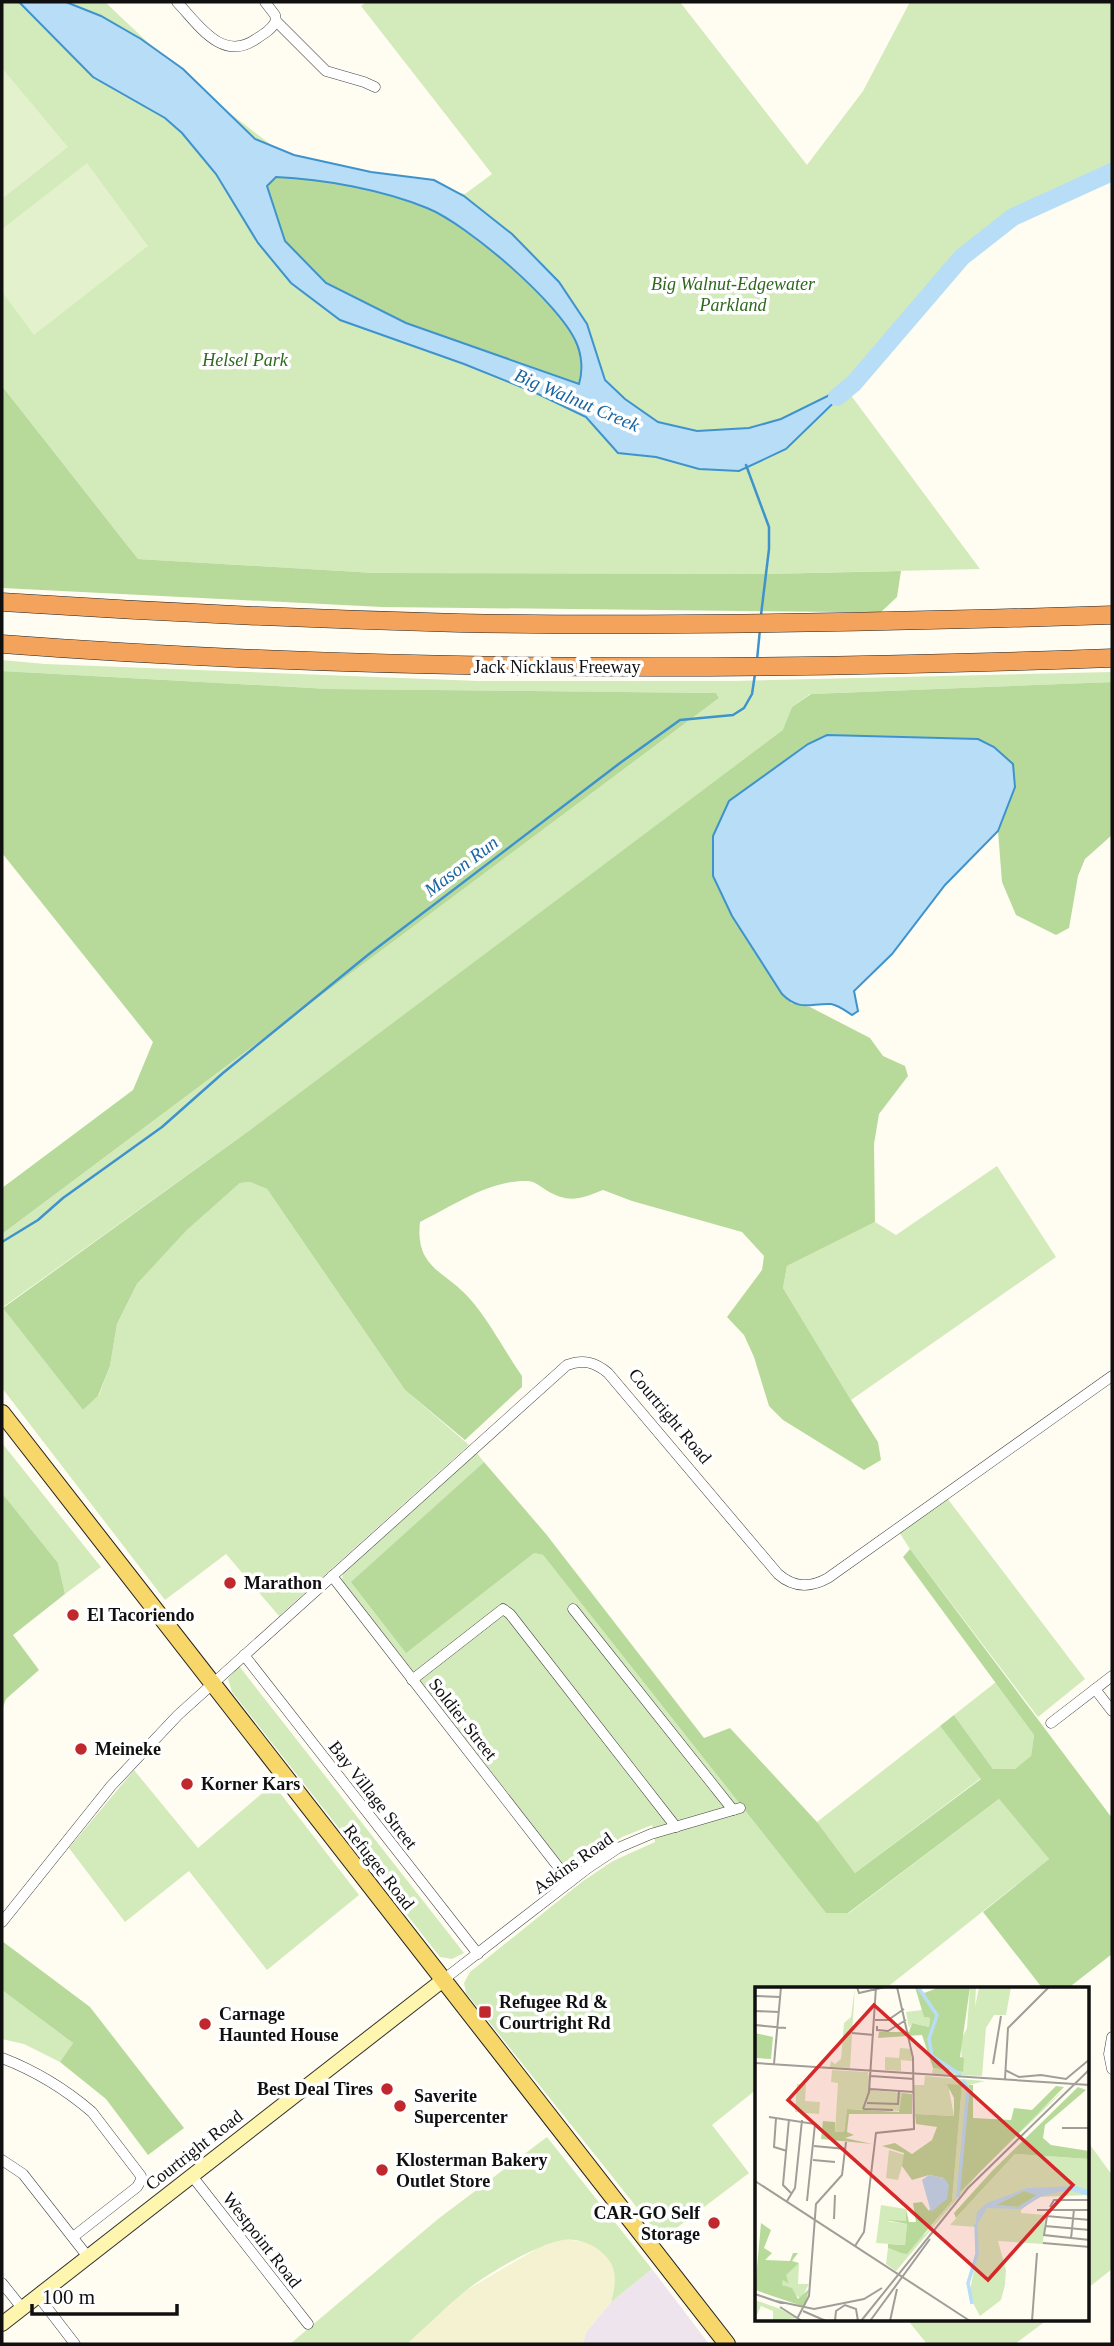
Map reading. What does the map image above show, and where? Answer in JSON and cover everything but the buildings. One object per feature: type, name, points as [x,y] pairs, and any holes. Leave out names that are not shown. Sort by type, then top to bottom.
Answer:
[{"type":"highway","points":[[2,602],[141,611],[459,623],[743,624],[1112,615]]},
{"type":"highway","name":"Jack Nicklaus Freeway","points":[[2,644],[282,660],[484,667],[774,667],[1112,658]]},
{"type":"main road","name":"Refugee Road","points":[[2,1413],[727,2344]]},
{"type":"street","points":[[177,2],[210,38],[223,46],[238,47],[253,42],[276,21]]},
{"type":"street","points":[[265,2],[275,15],[276,21],[326,71],[375,87]]},
{"type":"street","name":"Courtright Road","points":[[2,1923],[111,1786],[177,1715],[562,1368],[579,1361],[596,1364],[608,1373],[778,1574],[788,1582],[802,1586],[816,1584],[828,1578],[1112,1376]]},
{"type":"street","name":"Soldier Street","points":[[332,1576],[570,1882]]},
{"type":"street","points":[[412,1679],[503,1609],[510,1614],[676,1827]]},
{"type":"street","name":"Askins Road","points":[[443,1980],[618,1848],[651,1834],[736,1809],[573,1609]]},
{"type":"street","name":"Bay Village Street","points":[[244,1655],[478,1954]]},
{"type":"street","points":[[1051,1723],[1112,1676]]},
{"type":"street","points":[[1095,1689],[1112,1711]]},
{"type":"street","name":"Courtright Road","points":[[2,2324],[443,1980]]},
{"type":"street","points":[[1112,2037],[1109,2048],[1112,2070]]},
{"type":"street","points":[[2,2059],[49,2079],[92,2112],[141,2176],[140,2184],[73,2237]]},
{"type":"street","points":[[2,2160],[23,2174],[88,2256]]},
{"type":"street","name":"Westpoint Road","points":[[192,2176],[308,2324]]},
{"type":"street","points":[[2,2283],[22,2308]]},
{"type":"street","points":[[38,2296],[75,2344]]},
{"type":"shaded area","points":[[565,2239],[591,2243],[614,2266],[616,2282],[611,2302],[587,2331],[582,2344],[407,2344],[465,2291],[540,2247]]},
{"type":"shaded area","points":[[652,2269],[709,2344],[582,2344],[587,2331],[611,2302]]},
{"type":"green space","points":[[2,2],[105,2],[193,85],[292,161],[465,194],[492,174],[361,6],[367,2],[680,2],[807,165],[863,91],[910,2],[1112,2],[1112,172],[1014,217],[962,257],[847,390],[980,569],[764,574],[375,573],[138,559],[2,386]]},
{"type":"green space","points":[[2,68],[68,147],[2,199]]},
{"type":"green space","points":[[87,163],[148,246],[34,335],[2,292],[2,229]]},
{"type":"green space","points":[[276,177],[314,180],[392,195],[428,208],[465,230],[511,267],[567,327],[580,353],[579,384],[406,323],[326,283],[285,241],[267,185]]},
{"type":"green space","points":[[2,386],[138,559],[375,573],[764,574],[901,571],[897,597],[881,612],[841,612],[382,607],[2,588]]},
{"type":"green space","points":[[2,660],[45,664],[478,681],[733,681],[1112,672],[1112,682],[810,694],[792,707],[784,730],[250,1130],[3,1307],[83,1410],[99,1395],[110,1366],[117,1324],[137,1284],[187,1230],[240,1183],[250,1182],[267,1189],[405,1390],[469,1445],[279,1616],[226,1554],[165,1600],[2,1388],[2,1234],[719,698],[716,693],[329,689],[2,671]]},
{"type":"green space","points":[[2,671],[329,689],[716,693],[719,698],[2,1234],[2,1188],[133,1090],[153,1042],[2,853]]},
{"type":"green space","points":[[1112,682],[1112,835],[1085,859],[1078,876],[1069,928],[1056,935],[1016,915],[1002,882],[998,831],[1015,787],[790,1003],[810,1007],[870,1038],[883,1056],[905,1066],[908,1076],[879,1114],[874,1144],[875,1222],[787,1266],[783,1288],[878,1442],[881,1460],[864,1470],[783,1420],[769,1406],[754,1357],[744,1335],[727,1317],[762,1270],[764,1256],[742,1232],[632,1201],[603,1190],[581,1198],[568,1199],[532,1182],[513,1182],[485,1189],[420,1222],[422,1250],[427,1259],[477,1307],[522,1376],[522,1387],[465,1440],[405,1390],[267,1189],[250,1182],[240,1183],[187,1230],[137,1284],[117,1324],[110,1366],[98,1396],[83,1410],[3,1308],[250,1130],[783,730],[792,707],[811,694]]},
{"type":"green space","points":[[997,1166],[1056,1257],[851,1400],[783,1288],[787,1266],[875,1222],[896,1235]]},
{"type":"green space","points":[[2,1443],[101,1567],[65,1594],[58,1563],[2,1493]]},
{"type":"green space","points":[[476,1452],[484,1462],[352,1582],[534,1553],[543,1555],[826,1913],[849,1913],[999,1799],[1049,1859],[888,1987],[755,1987],[755,2091],[712,2125],[749,2173],[662,2239],[466,1993],[464,1983],[470,1972],[583,1881],[613,1861],[655,1842],[652,1825],[622,1837],[574,1868],[567,1869],[342,1580],[343,1573]]},
{"type":"green space","points":[[484,1462],[546,1534],[704,1738],[730,1728],[817,1822],[855,1873],[981,1779],[940,1726],[954,1715],[993,1769],[1015,1769],[1031,1756],[1034,1735],[903,1557],[910,1549],[1112,1818],[1112,1954],[1070,1987],[1041,1987],[983,1912],[1049,1859],[999,1799],[848,1913],[826,1913],[543,1555],[534,1553],[406,1653],[351,1582]]},
{"type":"green space","points":[[2,1493],[58,1563],[65,1594],[13,1635],[39,1670],[6,1699],[2,1710]]},
{"type":"green space","points":[[947,1498],[1085,1679],[1038,1717],[899,1532]]},
{"type":"green space","points":[[239,1666],[464,1953],[452,1959],[440,1957],[232,1692],[228,1679]]},
{"type":"green space","points":[[996,1682],[1034,1735],[1031,1757],[1015,1769],[993,1769],[954,1715]]},
{"type":"green space","points":[[940,1726],[981,1778],[855,1873],[817,1822]]},
{"type":"green space","points":[[134,1770],[198,1848],[273,1784],[359,1895],[267,1970],[189,1871],[125,1922],[69,1848]]},
{"type":"green space","points":[[2,1941],[90,2007],[184,2128],[148,2155],[106,2099],[60,2062],[73,2043],[2,1990]]},
{"type":"green space","points":[[2,1990],[73,2043],[60,2062],[24,2044],[2,2039]]},
{"type":"green space","points":[[547,2137],[652,2269],[611,2302],[615,2280],[610,2261],[591,2245],[577,2240],[563,2240],[525,2254],[483,2278],[407,2344],[290,2344],[438,2219]]},
{"type":"green space","points":[[1090,2145],[1112,2175],[1112,2269],[1090,2286]]},
{"type":"green space","points":[[1044,2322],[1015,2344],[927,2344],[910,2323]]},
{"type":"water","points":[[19,2],[66,2],[101,16],[141,39],[183,69],[255,139],[294,155],[371,172],[434,180],[464,196],[512,234],[559,282],[587,324],[605,380],[625,399],[658,422],[697,431],[749,428],[781,419],[854,383],[786,449],[739,471],[699,469],[656,457],[618,453],[586,417],[536,393],[340,320],[291,283],[258,243],[216,174],[182,133],[165,118],[93,77]],"holes":[[[276,177],[333,183],[392,196],[427,208],[465,230],[510,266],[566,326],[580,352],[579,384],[406,323],[326,283],[285,241],[267,186]]]},
{"type":"water","points":[[827,735],[978,739],[994,747],[1013,764],[1015,787],[998,831],[945,885],[892,954],[854,991],[858,1011],[852,1015],[831,1004],[800,1005],[782,994],[732,916],[713,876],[713,836],[729,801],[808,744]]},
{"type":"waterway","name":"Big Walnut Creek","points":[[837,397],[854,383],[962,257],[1013,217],[1112,172]]},
{"type":"waterway","name":"Mason Run","points":[[746,465],[769,527],[761,615]]},
{"type":"waterway","name":"Mason Run","points":[[757,660],[760,629]]},
{"type":"waterway","name":"Mason Run","points":[[2,1242],[38,1220],[63,1198],[162,1127],[223,1073],[369,954],[620,763],[680,720],[733,715],[744,708],[752,694],[755,674]]},
{"type":"place","name":"Marathon","points":[[230,1583]]},
{"type":"place","name":"El Tacoriendo","points":[[73,1615]]},
{"type":"place","name":"Meineke","points":[[81,1749]]},
{"type":"place","name":"Korner Kars","points":[[187,1784]]},
{"type":"place","name":"Refugee Rd & Courtright Rd","points":[[485,2012]]},
{"type":"place","name":"Carnage Haunted House","points":[[205,2024]]},
{"type":"place","name":"Best Deal Tires","points":[[387,2089]]},
{"type":"place","name":"Saverite Supercenter","points":[[400,2106]]},
{"type":"place","name":"Klosterman Bakery Outlet Store","points":[[382,2170]]},
{"type":"place","name":"CAR-GO Self Storage","points":[[714,2223]]},
{"type":"park label","name":"Big Walnut-Edgewater Parkland","points":[[733,294]]},
{"type":"park label","name":"Helsel Park","points":[[245,360]]}]
